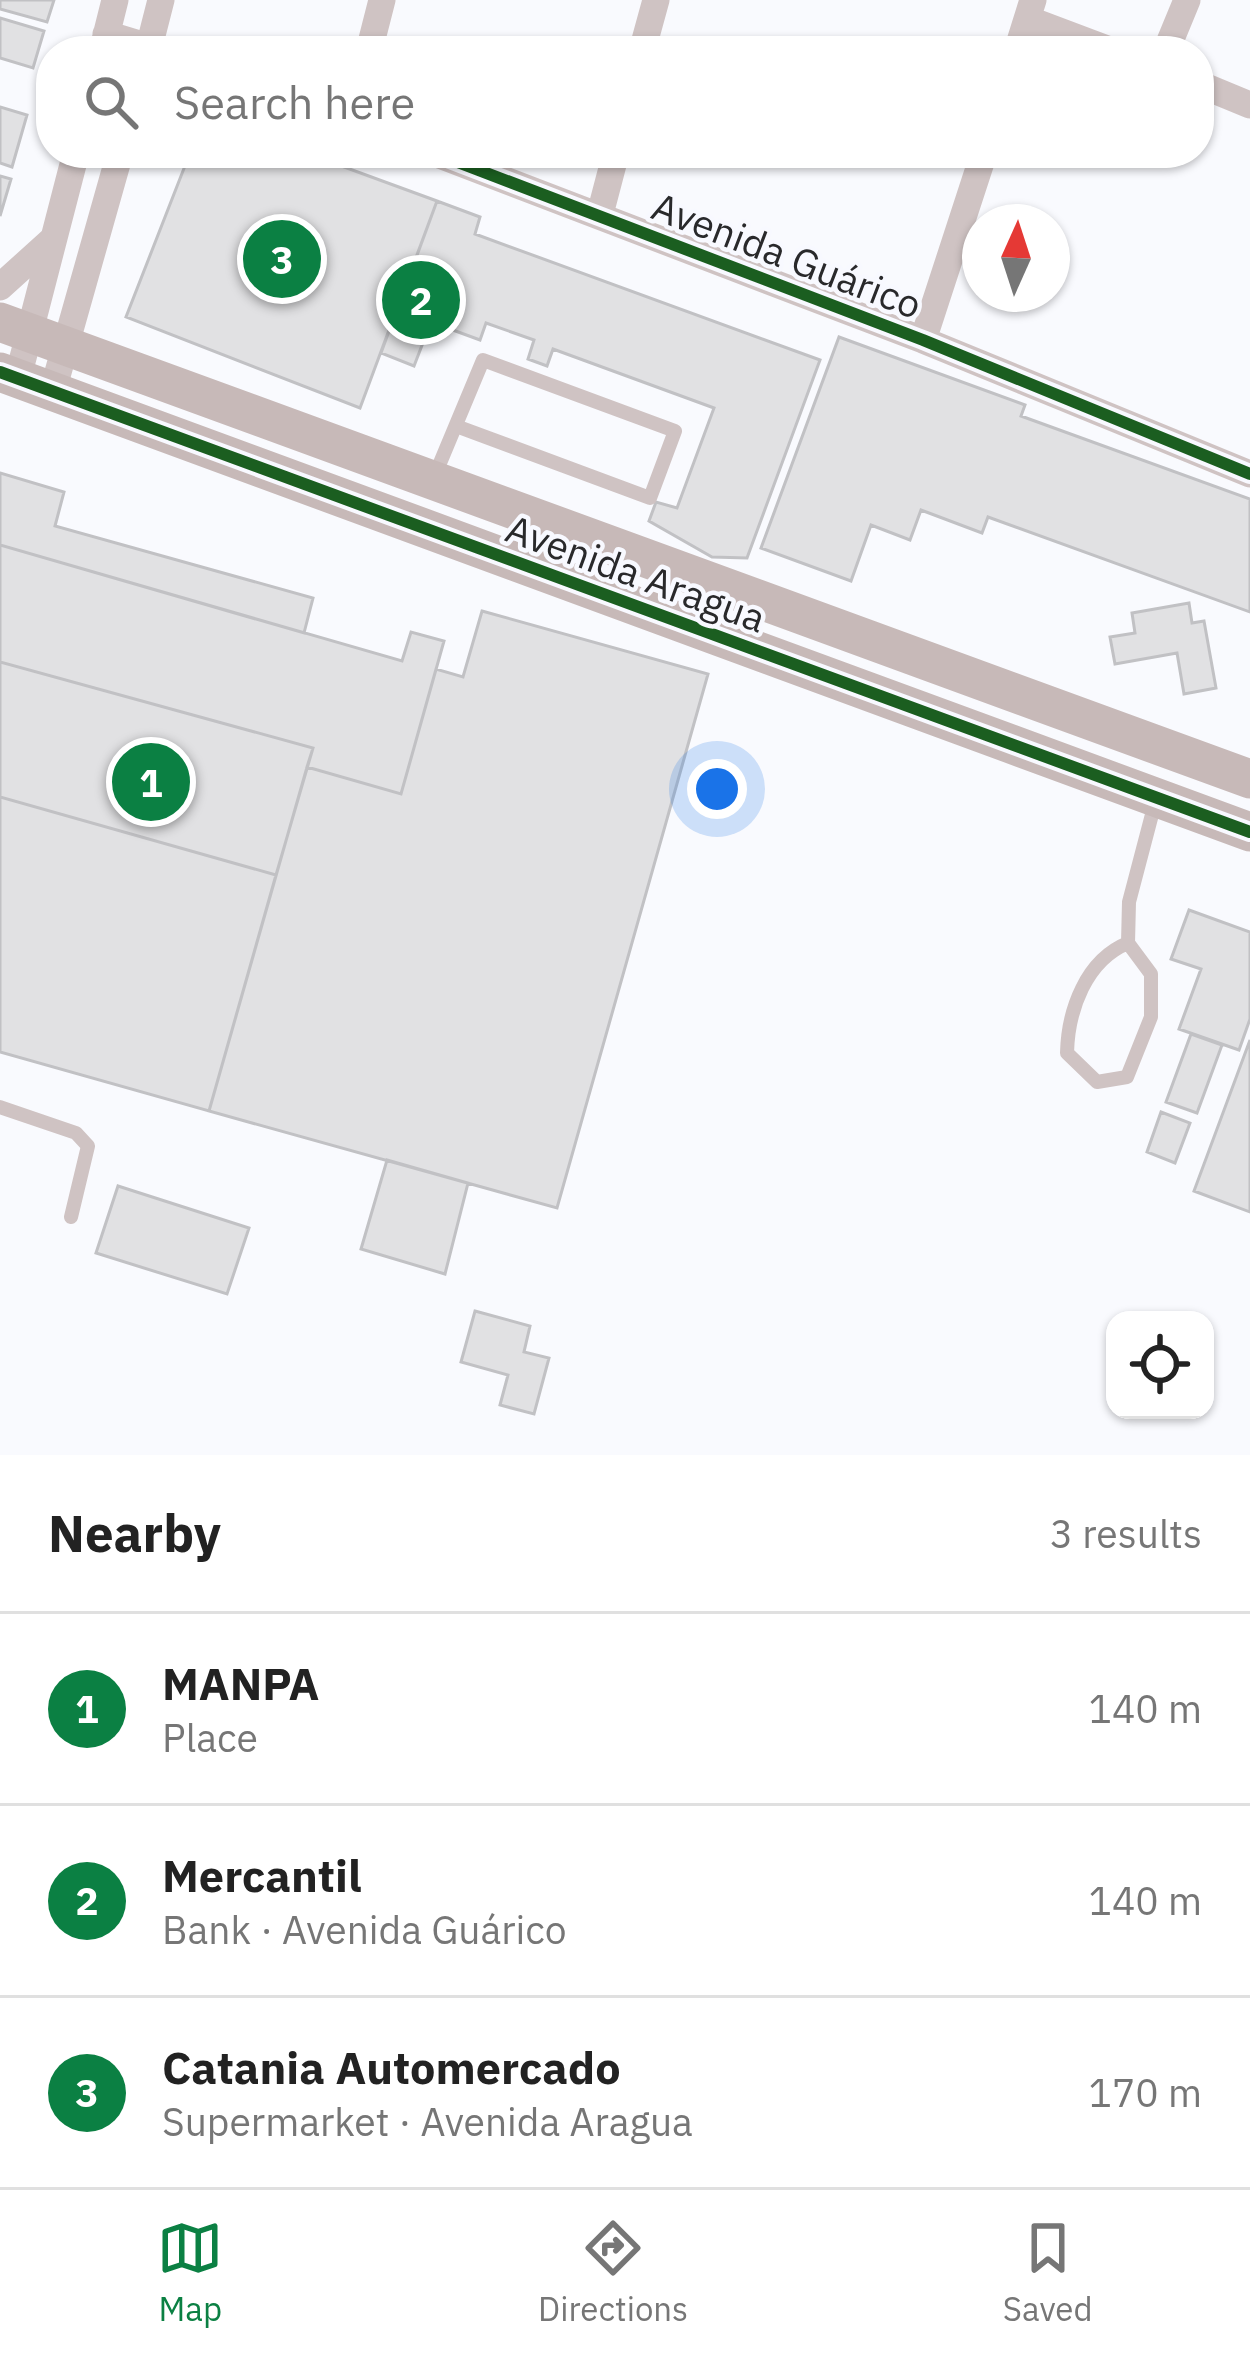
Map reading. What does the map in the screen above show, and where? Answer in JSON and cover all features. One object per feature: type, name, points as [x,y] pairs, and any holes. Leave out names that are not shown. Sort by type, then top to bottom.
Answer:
[{"type":"street","points":[[106,36],[115,0]]},
{"type":"street","points":[[155,36],[161,0]]},
{"type":"street","points":[[372,36],[382,0]]},
{"type":"street","points":[[646,36],[656,0]]},
{"type":"street","points":[[1172,36],[1187,0]]},
{"type":"street","points":[[1030,10],[1082,36]]},
{"type":"street","points":[[1214,90],[1250,105]]},
{"type":"street","points":[[24,380],[15,326],[55,237],[72,168]]},
{"type":"street","points":[[24,380],[68,343],[116,168]]},
{"type":"street","name":"Avenida Guárico","points":[[475,168],[923,340],[1250,474]]},
{"type":"street","points":[[600,214],[612,168]]},
{"type":"street","points":[[923,340],[979,168]]},
{"type":"street","points":[[0,287],[55,237]]},
{"type":"street","name":"Avenida Aragua","points":[[15,326],[1250,779]]},
{"type":"street","name":"Avenida Aragua","points":[[24,380],[1250,832]]},
{"type":"lane","points":[[433,480],[483,360],[675,430],[650,499],[456,426]]},
{"type":"lane","points":[[1128,943],[1106,952],[1094,968],[1067,1030],[1067,1053],[1097,1082],[1127,1077],[1151,1017],[1150,974],[1128,943],[1129,902],[1156,798]]},
{"type":"lane","points":[[0,1106],[76,1133],[88,1146],[71,1216]]},
{"type":"building","points":[[0,0],[54,0],[47,22],[0,9]]},
{"type":"building","points":[[0,18],[44,31],[36,36],[33,68],[0,58]]},
{"type":"building","points":[[0,107],[27,115],[12,167],[0,163]]},
{"type":"building","points":[[184,168],[347,168],[437,201],[360,408],[126,317]]},
{"type":"building","points":[[0,176],[11,179],[0,216]]},
{"type":"building","points":[[437,201],[480,217],[475,234],[820,360],[747,558],[712,557],[649,521],[656,502],[677,508],[714,408],[553,349],[547,366],[528,359],[534,340],[486,323],[480,340],[431,322],[414,366],[381,353]]},
{"type":"building","points":[[839,337],[1025,405],[1021,416],[1250,499],[1250,612],[988,517],[982,533],[921,510],[910,540],[871,525],[851,581],[761,548]]},
{"type":"building","points":[[0,473],[64,492],[55,526],[313,598],[304,633],[0,545]]},
{"type":"building","points":[[0,545],[402,661],[411,632],[444,641],[401,794],[307,767],[313,748],[0,662]]},
{"type":"building","points":[[1189,603],[1192,623],[1204,621],[1216,688],[1184,694],[1177,653],[1115,664],[1110,637],[1135,633],[1132,613]]},
{"type":"building","points":[[482,611],[708,674],[557,1208],[209,1111],[307,767],[401,794],[436,669],[463,677]]},
{"type":"building","points":[[0,662],[313,748],[276,875],[0,797]]},
{"type":"building","points":[[0,797],[276,875],[209,1111],[0,1052]]},
{"type":"building","points":[[1189,910],[1250,932],[1250,1019],[1239,1050],[1179,1029],[1201,969],[1171,959]]},
{"type":"building","points":[[1191,1034],[1222,1045],[1197,1113],[1166,1102]]},
{"type":"building","points":[[1250,1040],[1250,1212],[1194,1191]]},
{"type":"building","points":[[1161,1112],[1190,1123],[1175,1163],[1147,1152]]},
{"type":"building","points":[[387,1160],[468,1183],[445,1274],[361,1249]]},
{"type":"building","points":[[118,1186],[249,1228],[227,1294],[96,1253]]},
{"type":"building","points":[[475,1311],[530,1326],[524,1352],[549,1358],[534,1414],[500,1405],[508,1375],[461,1362]]},
{"type":"cycle path","points":[[473,168],[923,340],[1250,474]]},
{"type":"cycle path","points":[[0,372],[1250,832]]},
{"type":"place","name":"Catania Automercado","points":[[282,259]]},
{"type":"place","name":"Mercantil","points":[[421,300]]},
{"type":"place","name":"MANPA","points":[[151,782]]}]
